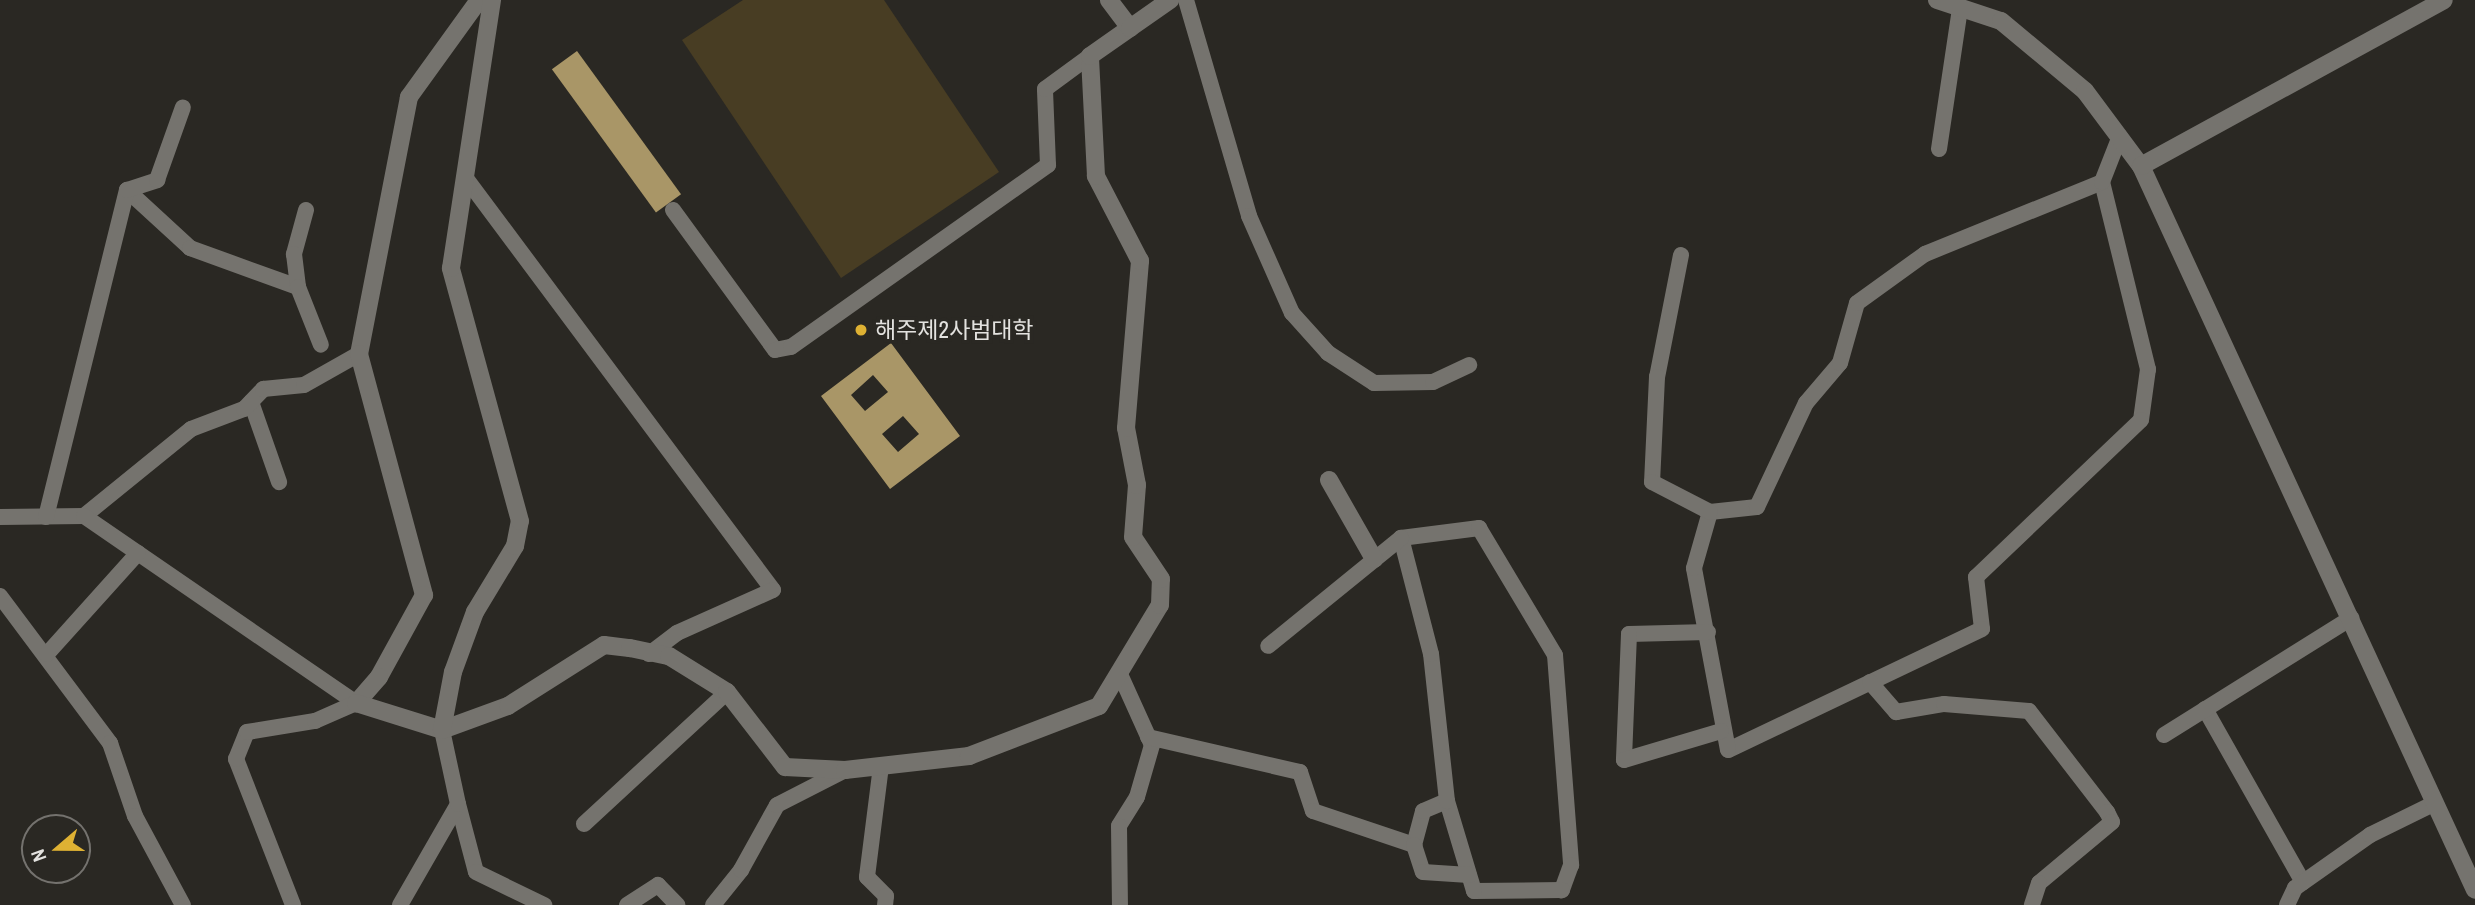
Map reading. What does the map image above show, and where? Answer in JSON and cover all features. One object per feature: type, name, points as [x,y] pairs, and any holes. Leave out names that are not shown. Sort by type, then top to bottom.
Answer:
[{"type":"street","points":[[492,0],[451,268],[520,521],[515,546],[475,612],[453,672],[442,730],[476,872],[544,905]]},
{"type":"street","points":[[1109,0],[1129,29]]},
{"type":"street","points":[[673,210],[775,350],[790,347],[1048,165],[1045,89],[1170,0]]},
{"type":"street","points":[[1186,0],[1249,216],[1292,313],[1328,353],[1374,383],[1433,382],[1469,365]]},
{"type":"street","points":[[1937,0],[2001,21],[2085,91],[2141,166],[2475,890]]},
{"type":"street","points":[[2141,166],[2444,0]]},
{"type":"street","points":[[293,905],[236,760],[247,732],[314,721],[356,704],[379,677],[424,595],[359,354],[409,97],[474,2]]},
{"type":"street","points":[[1939,149],[1960,8]]},
{"type":"street","points":[[0,517],[84,516],[356,704],[442,730],[508,706],[604,645],[669,656],[727,692],[785,767],[845,770],[969,756],[1099,706],[1160,605],[1161,579],[1133,537],[1138,485],[1126,428],[1140,261],[1096,176],[1090,56]]},
{"type":"street","points":[[127,190],[157,180],[183,107]]},
{"type":"street","points":[[1710,512],[1694,568],[1708,632],[1721,731],[1728,750],[1982,629],[1976,577],[2141,420],[2148,369],[2102,182],[2120,135]]},
{"type":"street","points":[[465,177],[772,590],[677,633],[649,654]]},
{"type":"street","points":[[1681,255],[1657,377],[1652,482],[1710,512],[1756,507],[1806,403],[1840,363],[1857,303],[1925,254],[2102,182]]},
{"type":"street","points":[[127,190],[190,248],[298,287]]},
{"type":"street","points":[[46,517],[127,190]]},
{"type":"street","points":[[306,210],[294,254],[298,287],[320,345]]},
{"type":"street","points":[[84,516],[191,429],[251,401],[264,389],[304,385],[359,354]]},
{"type":"street","points":[[251,401],[279,482]]},
{"type":"street","points":[[1329,480],[1374,559]]},
{"type":"street","points":[[1268,646],[1401,538],[1479,528],[1555,655],[1571,865],[1562,890],[1474,891],[1447,801],[1431,654],[1401,538]]},
{"type":"street","points":[[47,654],[138,554]]},
{"type":"street","points":[[0,596],[47,654],[110,743],[135,816],[183,905]]},
{"type":"street","points":[[2164,734],[2351,618]]},
{"type":"street","points":[[1708,632],[1629,634],[1624,760],[1721,731]]},
{"type":"street","points":[[1119,673],[1152,745],[1137,797],[1119,826],[1121,905]]},
{"type":"street","points":[[1870,682],[1896,712],[1944,704],[2029,711],[2107,812],[2112,822],[2039,883],[2032,905]]},
{"type":"street","points":[[584,824],[727,692]]},
{"type":"street","points":[[2205,709],[2303,882]]},
{"type":"street","points":[[1148,737],[1300,772],[1313,811],[1414,845]]},
{"type":"street","points":[[881,766],[867,877],[886,895],[885,905]]},
{"type":"street","points":[[713,905],[741,870],[776,805],[845,770]]},
{"type":"street","points":[[1447,801],[1423,811],[1414,845],[1423,872],[1469,875]]},
{"type":"street","points":[[2287,905],[2303,882],[2370,835],[2435,803]]},
{"type":"street","points":[[400,905],[458,804]]},
{"type":"street","points":[[627,905],[658,886],[677,905]]},
{"type":"street","points":[[1499,891],[1512,905]]},
{"type":"shaded area","points":[[743,0],[884,0],[999,172],[841,278],[682,40]]},
{"type":"building","points":[[577,51],[681,194],[656,212],[552,69]]},
{"type":"building","points":[[891,343],[960,436],[890,489],[821,396]],"holes":[[[873,375],[888,392],[865,411],[851,395]],[[903,416],[919,434],[898,452],[882,434]]]},
{"type":"place","name":"해주제2사범대학","points":[[861,330]]}]
